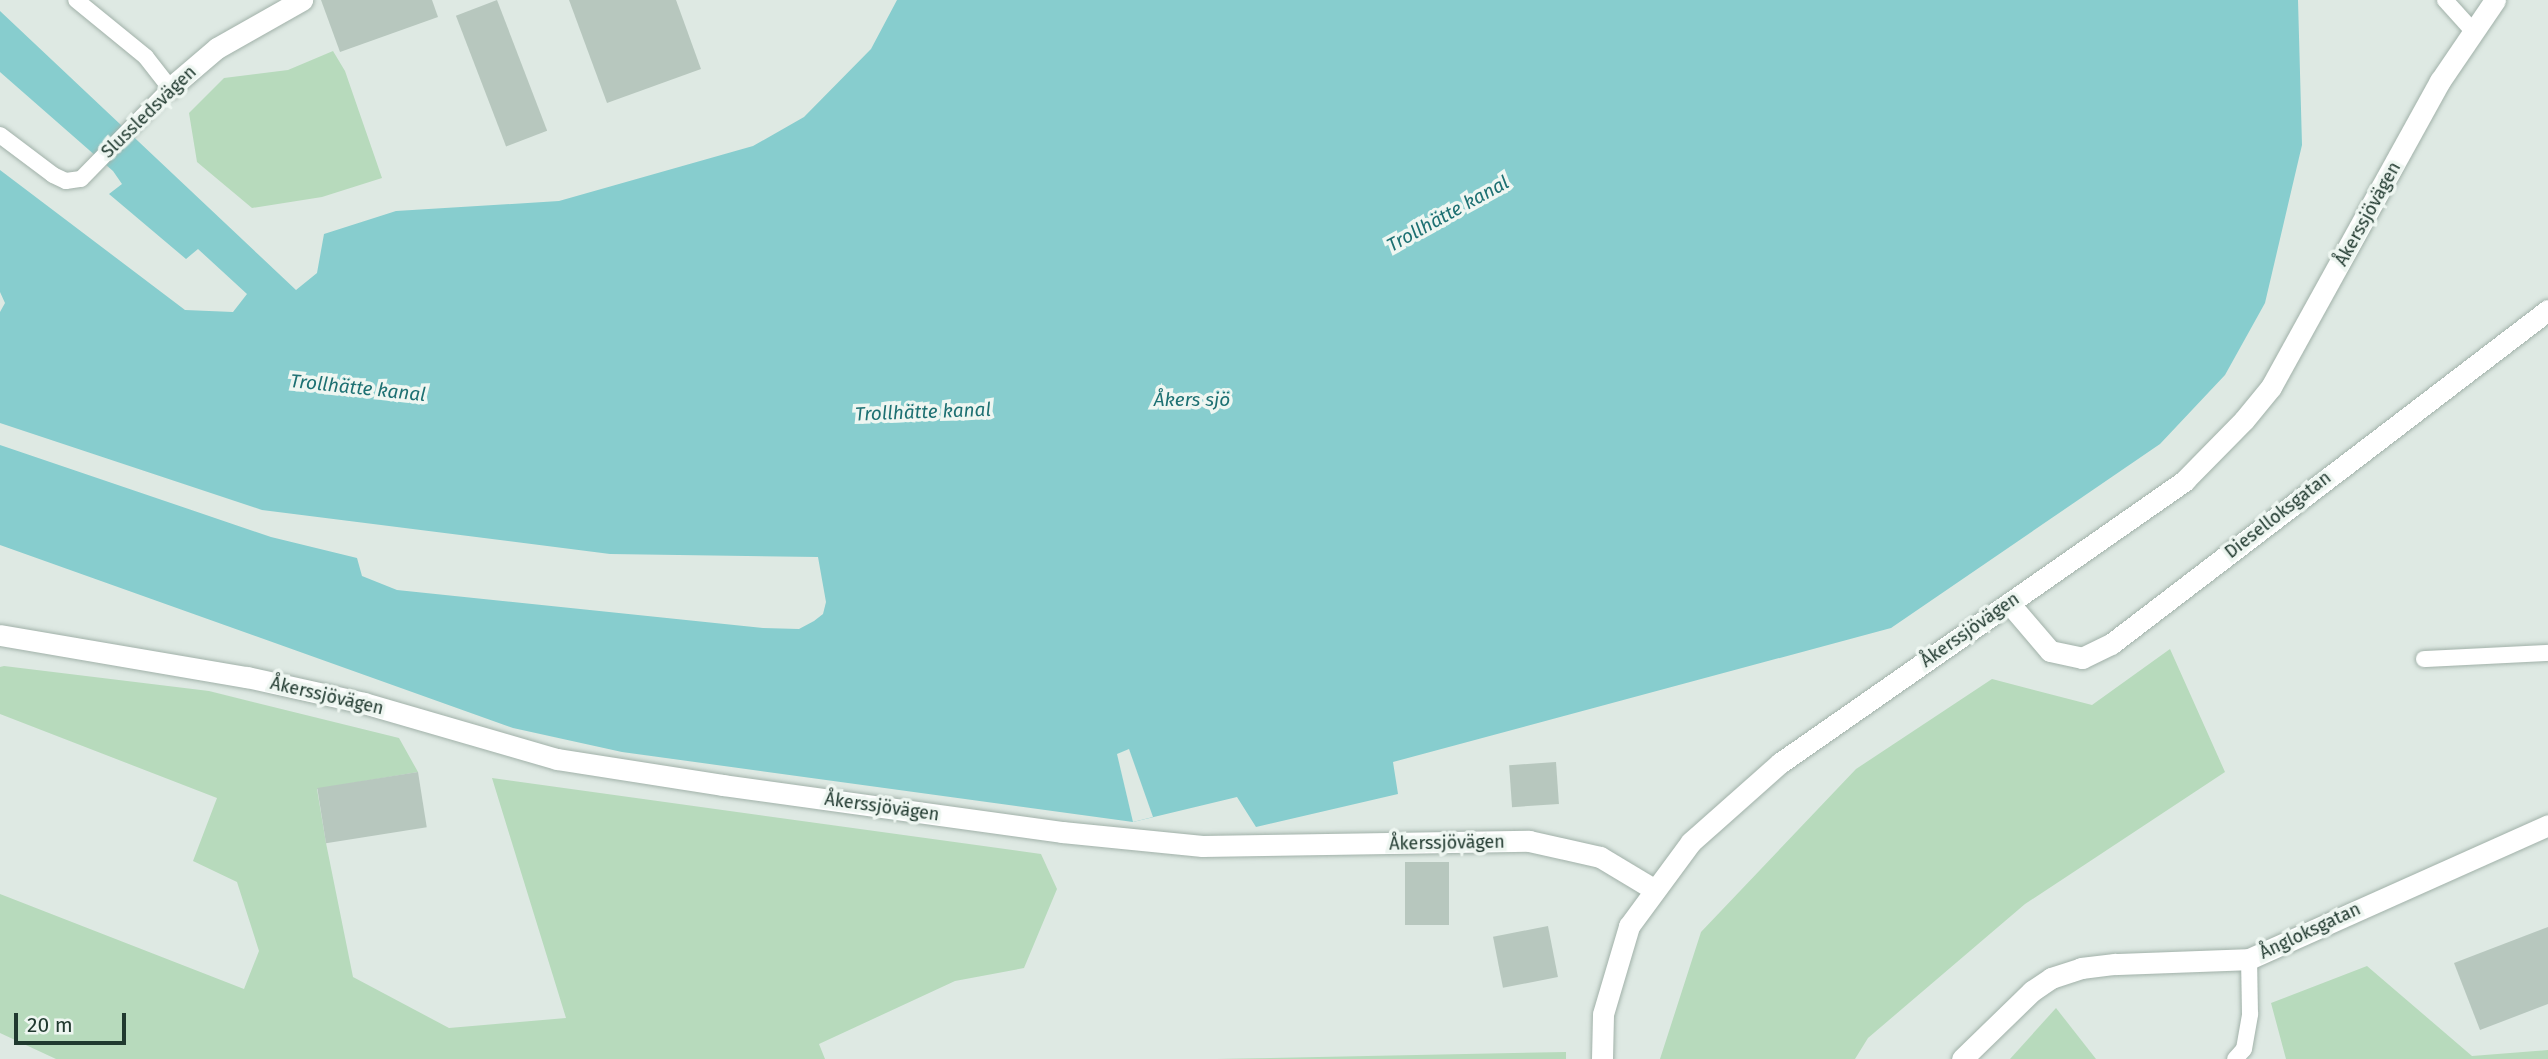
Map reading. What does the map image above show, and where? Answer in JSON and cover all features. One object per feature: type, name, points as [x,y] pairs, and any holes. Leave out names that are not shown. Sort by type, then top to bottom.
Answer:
[{"type":"street","name":"Slussledsvägen","points":[[170,88],[218,48],[302,0]]},
{"type":"street","name":"Åkerssjövägen","points":[[0,635],[247,677],[365,703],[557,759],[709,783],[1062,832],[1202,846],[1530,841],[1600,857],[1655,890],[1691,842],[1780,763],[2185,480],[2244,421],[2270,387],[2472,30],[2495,0]]},
{"type":"street","name":"Dieselloksgatan","points":[[2009,603],[2050,651],[2082,658],[2111,644],[2548,310]]},
{"type":"street","name":"Ångloksgatan","points":[[1962,1059],[2024,998],[2051,978],[2081,968],[2115,964],[2249,959],[2548,825]]},
{"type":"street","points":[[1602,1059],[1603,1013],[1629,926],[1655,890]]},
{"type":"lane","points":[[76,0],[146,57],[170,88]]},
{"type":"lane","points":[[2445,0],[2472,30]]},
{"type":"lane","name":"Slussledsvägen","points":[[0,135],[66,181],[81,179],[170,88]]},
{"type":"lane","points":[[2424,659],[2548,653]]},
{"type":"lane","points":[[2235,1059],[2244,1049],[2250,1014],[2249,959]]},
{"type":"green space","points":[[333,51],[345,71],[382,178],[322,197],[252,208],[197,162],[189,113],[224,78],[288,70]]},
{"type":"green space","points":[[2170,649],[2225,772],[2025,904],[1868,1038],[1855,1059],[1660,1059],[1701,932],[1856,769],[1992,679],[2092,705]]},
{"type":"green space","points":[[0,667],[209,691],[399,738],[418,772],[317,789],[326,843],[353,977],[449,1028],[566,1018],[492,778],[1041,854],[1057,889],[1024,968],[955,981],[819,1044],[825,1059],[56,1059],[0,1033],[0,894],[244,989],[259,951],[237,882],[193,861],[217,798],[0,714]]},
{"type":"green space","points":[[2367,966],[2472,1056],[2548,1050],[2548,1059],[2286,1059],[2271,1003]]},
{"type":"green space","points":[[2056,1008],[2096,1059],[2010,1059]]},
{"type":"green space","points":[[1566,1052],[1566,1059],[1216,1059]]},
{"type":"water","name":"Åkers sjö","points":[[897,0],[2298,0],[2302,145],[2265,303],[2225,375],[2160,444],[1891,628],[1393,762],[1398,794],[1256,827],[1237,797],[1133,822],[622,752],[513,728],[0,545],[0,445],[271,537],[357,558],[362,576],[397,590],[763,628],[799,629],[814,621],[823,614],[826,602],[818,557],[610,554],[262,510],[0,423],[0,312],[5,303],[0,292],[0,170],[185,310],[233,312],[247,294],[198,249],[186,259],[109,194],[122,184],[113,171],[0,72],[0,11],[296,290],[317,273],[324,234],[396,211],[559,201],[753,146],[804,117],[871,49]]},
{"type":"pier","points":[[1129,749],[1153,817],[1133,822],[1117,754]]},
{"type":"building","points":[[321,0],[432,0],[438,17],[340,52]]},
{"type":"building","points":[[497,0],[547,131],[506,146],[456,16]]},
{"type":"building","points":[[569,0],[676,0],[701,69],[607,103]]},
{"type":"building","points":[[1556,762],[1559,804],[1512,807],[1509,765]]},
{"type":"building","points":[[418,772],[427,827],[326,843],[317,788]]},
{"type":"building","points":[[1405,862],[1449,862],[1449,925],[1405,925]]},
{"type":"building","points":[[1548,926],[1558,977],[1503,988],[1493,937]]},
{"type":"building","points":[[2548,927],[2548,1004],[2480,1030],[2454,963]]},
{"type":"water label","name":"Trollhätte kanal","points":[[1448,214]]},
{"type":"water label","name":"Trollhätte kanal","points":[[358,388]]},
{"type":"water label","name":"Trollhätte kanal","points":[[923,412]]}]
